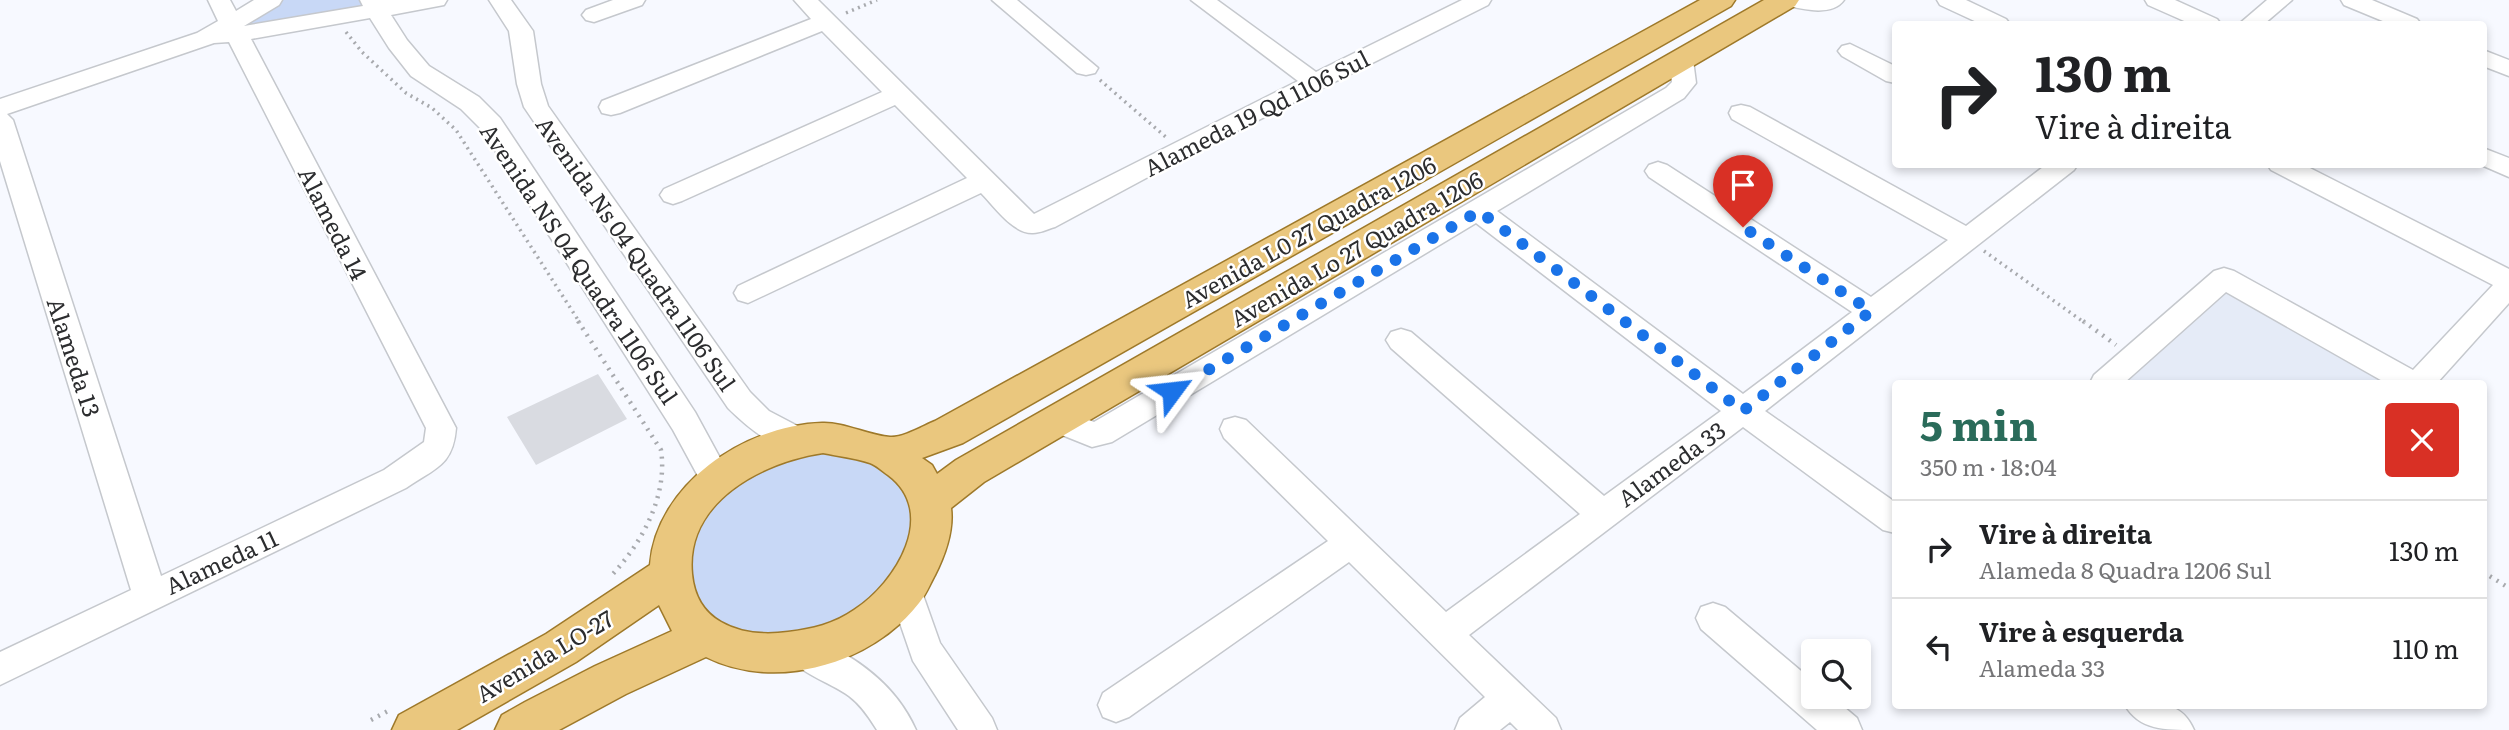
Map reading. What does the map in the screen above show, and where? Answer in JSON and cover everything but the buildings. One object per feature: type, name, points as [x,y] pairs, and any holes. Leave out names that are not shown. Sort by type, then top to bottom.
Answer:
[{"type":"main road","name":"Avenida L0 27 Quadra 1206","points":[[891,453],[949,432],[1721,0]]},
{"type":"main road","name":"Avenida Lo 27 Quadra 1206","points":[[930,502],[970,471],[1058,420],[1369,258],[1681,60],[1785,0]]},
{"type":"main road","points":[[848,439],[871,444],[891,453],[915,474],[930,502],[932,530],[924,561],[906,591],[886,611],[861,629],[833,643],[804,651],[757,653],[734,649],[706,637],[685,617],[672,592],[669,575],[676,534],[692,506],[716,480],[759,454],[797,441],[848,439]]},
{"type":"main road","name":"Avenida LO-27","points":[[404,719],[561,648],[669,575]]},
{"type":"main road","points":[[518,730],[633,667],[706,637]]},
{"type":"street","points":[[0,108],[205,38],[229,19],[271,0]]},
{"type":"street","points":[[229,19],[436,0]]},
{"type":"street","name":"Avenida Ns 04 Quadra 1106 Sul","points":[[500,0],[521,31],[529,84],[536,107],[739,400],[758,419],[797,441]]},
{"type":"street","points":[[594,15],[634,0]]},
{"type":"street","points":[[748,293],[984,181],[806,0]]},
{"type":"street","points":[[1003,0],[1086,68]]},
{"type":"street","name":"Alameda 19 Qd 1106 Sul","points":[[984,181],[1024,220],[1031,224],[1045,220],[1180,149],[1480,0]]},
{"type":"street","points":[[1793,0],[1829,2]]},
{"type":"street","points":[[1948,0],[1992,21]]},
{"type":"street","points":[[2156,0],[2202,21]]},
{"type":"street","points":[[2254,21],[2281,0]]},
{"type":"street","points":[[1216,3],[1315,82]]},
{"type":"street","points":[[2367,3],[2403,21]]},
{"type":"street","name":"Avenida NS 04 Quadra 1106 Sul","points":[[374,5],[397,43],[420,71],[470,103],[491,124],[684,421],[716,480]]},
{"type":"street","name":"Alameda 14","points":[[229,19],[441,429],[439,448]]},
{"type":"street","points":[[611,107],[826,21]]},
{"type":"street","points":[[1850,51],[1892,74]]},
{"type":"street","points":[[2487,59],[2509,69]]},
{"type":"street","points":[[1413,232],[1479,211],[1675,93],[1684,83],[1681,60]]},
{"type":"street","points":[[673,195],[899,94]]},
{"type":"street","points":[[1741,113],[1966,238]]},
{"type":"street","name":"Alameda 13","points":[[0,120],[150,595]]},
{"type":"street","points":[[2487,158],[2509,168]]},
{"type":"street","name":"Alameda 33","points":[[1443,634],[1743,411],[2058,168]]},
{"type":"street","points":[[2288,168],[2509,283],[2422,380]]},
{"type":"street","points":[[1658,171],[1871,311]]},
{"type":"street","points":[[1479,211],[1743,411],[1892,518]]},
{"type":"street","points":[[2108,380],[2224,278],[2405,380]]},
{"type":"street","points":[[1401,340],[1602,514]]},
{"type":"street","points":[[1235,429],[1542,730]]},
{"type":"street","name":"Alameda 11","points":[[0,668],[395,479],[419,465],[439,448]]},
{"type":"street","points":[[1116,705],[1351,543]]},
{"type":"street","points":[[906,591],[925,650],[979,730]]},
{"type":"street","points":[[1713,618],[1844,730]]},
{"type":"street","points":[[804,651],[862,684],[877,699],[898,730]]},
{"type":"street","points":[[1473,730],[1511,698]]},
{"type":"street","points":[[2148,709],[2176,730]]},
{"type":"path","points":[[826,21],[877,0]]},
{"type":"path","points":[[338,23],[362,52],[406,93],[432,108],[456,130],[661,450],[664,475],[657,499],[626,562],[609,578]]},
{"type":"path","points":[[1086,68],[1180,149]]},
{"type":"path","points":[[1966,238],[2134,358]]},
{"type":"path","points":[[2487,574],[2509,588]]},
{"type":"path","points":[[371,720],[404,719]]},
{"type":"shaded area","points":[[271,0],[434,0],[236,35],[230,22]]},
{"type":"shaded area","points":[[2226,289],[2384,380],[2121,380]]},
{"type":"shaded area","points":[[798,441],[871,444],[930,502],[906,591],[861,629],[707,637],[669,575],[716,480]]},
{"type":"route","points":[[1172,391],[1479,211],[1743,411],[1871,311],[1743,227]]}]
